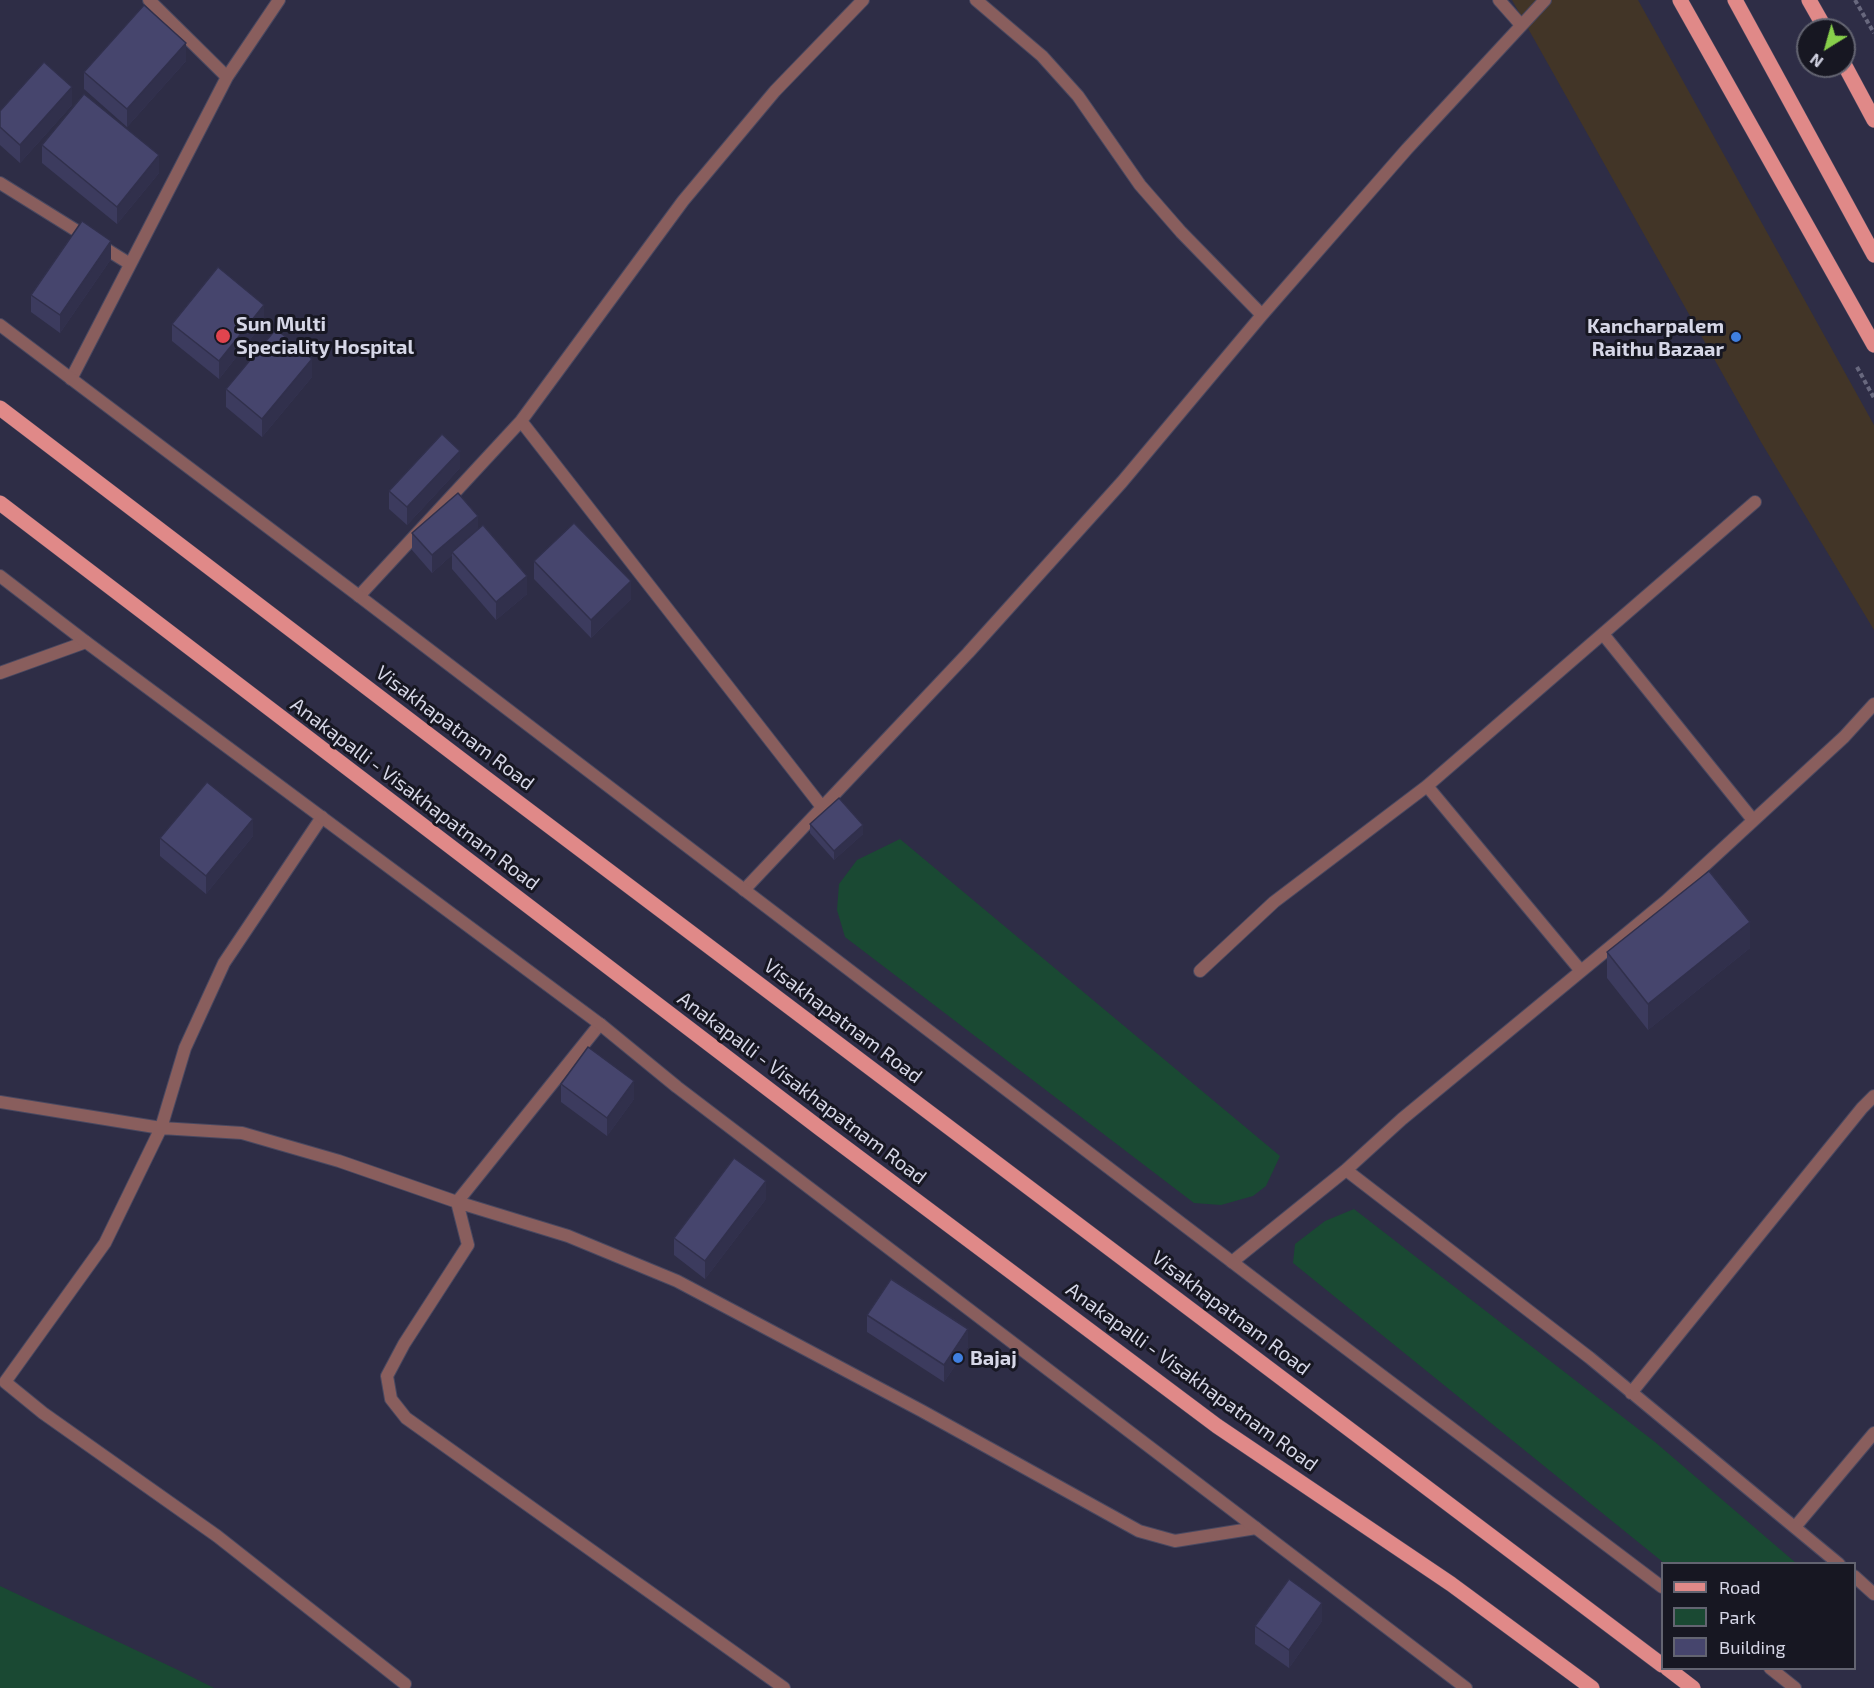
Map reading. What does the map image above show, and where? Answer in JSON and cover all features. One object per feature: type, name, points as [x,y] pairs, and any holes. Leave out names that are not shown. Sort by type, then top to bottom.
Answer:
[{"type":"main road","points":[[1680,0],[1874,345]]},
{"type":"main road","points":[[1736,0],[1874,255]]},
{"type":"main road","points":[[1809,0],[1819,18]]},
{"type":"main road","points":[[1852,78],[1874,120]]},
{"type":"main road","name":"Visakhapatnam Road","points":[[0,408],[475,770],[1661,1664]]},
{"type":"main road","name":"Anakapalli - Visakhapatnam Road","points":[[0,503],[822,1130],[1217,1426],[1451,1584],[1592,1688]]},
{"type":"main road","points":[[1670,1670],[1693,1688]]},
{"type":"street","points":[[149,0],[227,77]]},
{"type":"street","points":[[71,379],[227,77],[279,0]]},
{"type":"street","points":[[359,596],[521,421],[683,201],[776,91],[863,0]]},
{"type":"street","points":[[976,0],[1042,56],[1078,96],[1140,185],[1181,232],[1262,315]]},
{"type":"street","points":[[1499,0],[1521,25]]},
{"type":"street","points":[[744,890],[968,652],[1122,482],[1262,315],[1407,149],[1545,0]]},
{"type":"street","points":[[0,183],[130,264]]},
{"type":"street","points":[[0,325],[1661,1586]]},
{"type":"street","points":[[521,421],[822,807]]},
{"type":"street","points":[[1200,970],[1274,902],[1427,786],[1755,502]]},
{"type":"street","points":[[0,576],[600,1024],[677,1087],[1466,1688]]},
{"type":"street","points":[[1603,634],[1753,820]]},
{"type":"street","points":[[0,673],[86,642]]},
{"type":"street","points":[[1232,1262],[1346,1170],[1402,1119],[1666,901],[1844,737],[1874,704]]},
{"type":"street","points":[[1427,786],[1581,971]]},
{"type":"street","points":[[322,817],[224,963],[185,1048],[161,1128],[105,1243],[2,1381],[43,1413],[217,1536],[405,1684]]},
{"type":"street","points":[[457,1202],[600,1024]]},
{"type":"street","points":[[1631,1393],[1874,1095]]},
{"type":"street","points":[[0,1102],[161,1128],[242,1133],[339,1161],[457,1202],[568,1236],[677,1281],[922,1411],[1139,1531],[1175,1541],[1256,1528]]},
{"type":"street","points":[[1346,1170],[1590,1358],[1838,1562]]},
{"type":"street","points":[[457,1202],[468,1245],[404,1344],[387,1376],[391,1399],[406,1418],[784,1688]]},
{"type":"street","points":[[1795,1527],[1874,1433]]},
{"type":"street","points":[[1856,1578],[1874,1594]]},
{"type":"street","points":[[1772,1670],[1795,1688]]},
{"type":"path","points":[[1855,0],[1874,33]]},
{"type":"shaded area","points":[[1512,0],[1638,0],[1874,425],[1874,630],[1761,442]]},
{"type":"green space","points":[[900,839],[1280,1156],[1266,1186],[1253,1196],[1221,1205],[1194,1203],[845,937],[837,910],[839,884],[857,860]]},
{"type":"green space","points":[[1354,1209],[1655,1442],[1795,1562],[1663,1562],[1293,1263],[1295,1244],[1325,1221]]},
{"type":"green space","points":[[0,1586],[178,1670],[214,1688],[0,1688]]},
{"type":"building","points":[[144,5],[186,43],[127,109],[84,72]]},
{"type":"building","points":[[44,62],[72,87],[20,145],[0,127],[0,111]]},
{"type":"building","points":[[84,94],[159,155],[117,207],[42,145]]},
{"type":"building","points":[[82,221],[111,241],[60,315],[31,295]]},
{"type":"building","points":[[218,267],[264,305],[219,361],[172,324]]},
{"type":"building","points":[[276,329],[312,359],[262,419],[226,389]]},
{"type":"building","points":[[442,434],[460,451],[407,507],[389,491]]},
{"type":"building","points":[[458,493],[478,516],[432,555],[412,533]]},
{"type":"building","points":[[574,523],[631,581],[591,620],[534,561]]},
{"type":"building","points":[[483,525],[527,576],[496,602],[452,552]]},
{"type":"building","points":[[207,782],[253,819],[206,876],[160,838]]},
{"type":"building","points":[[839,798],[863,825],[834,851],[810,824]]},
{"type":"building","points":[[1709,871],[1750,922],[1648,1004],[1607,952]]},
{"type":"building","points":[[588,1047],[634,1081],[607,1118],[561,1084]]},
{"type":"building","points":[[734,1158],[766,1181],[705,1261],[674,1238]]},
{"type":"building","points":[[891,1279],[968,1329],[944,1365],[867,1315]]},
{"type":"building","points":[[1289,1579],[1322,1603],[1289,1650],[1255,1626]]},
{"type":"place","name":"Sun Multi Speciality Hospital","points":[[223,336]]},
{"type":"place","name":"Kancharpalem Raithu Bazaar","points":[[1736,337]]},
{"type":"place","name":"Bajaj","points":[[958,1358]]}]
